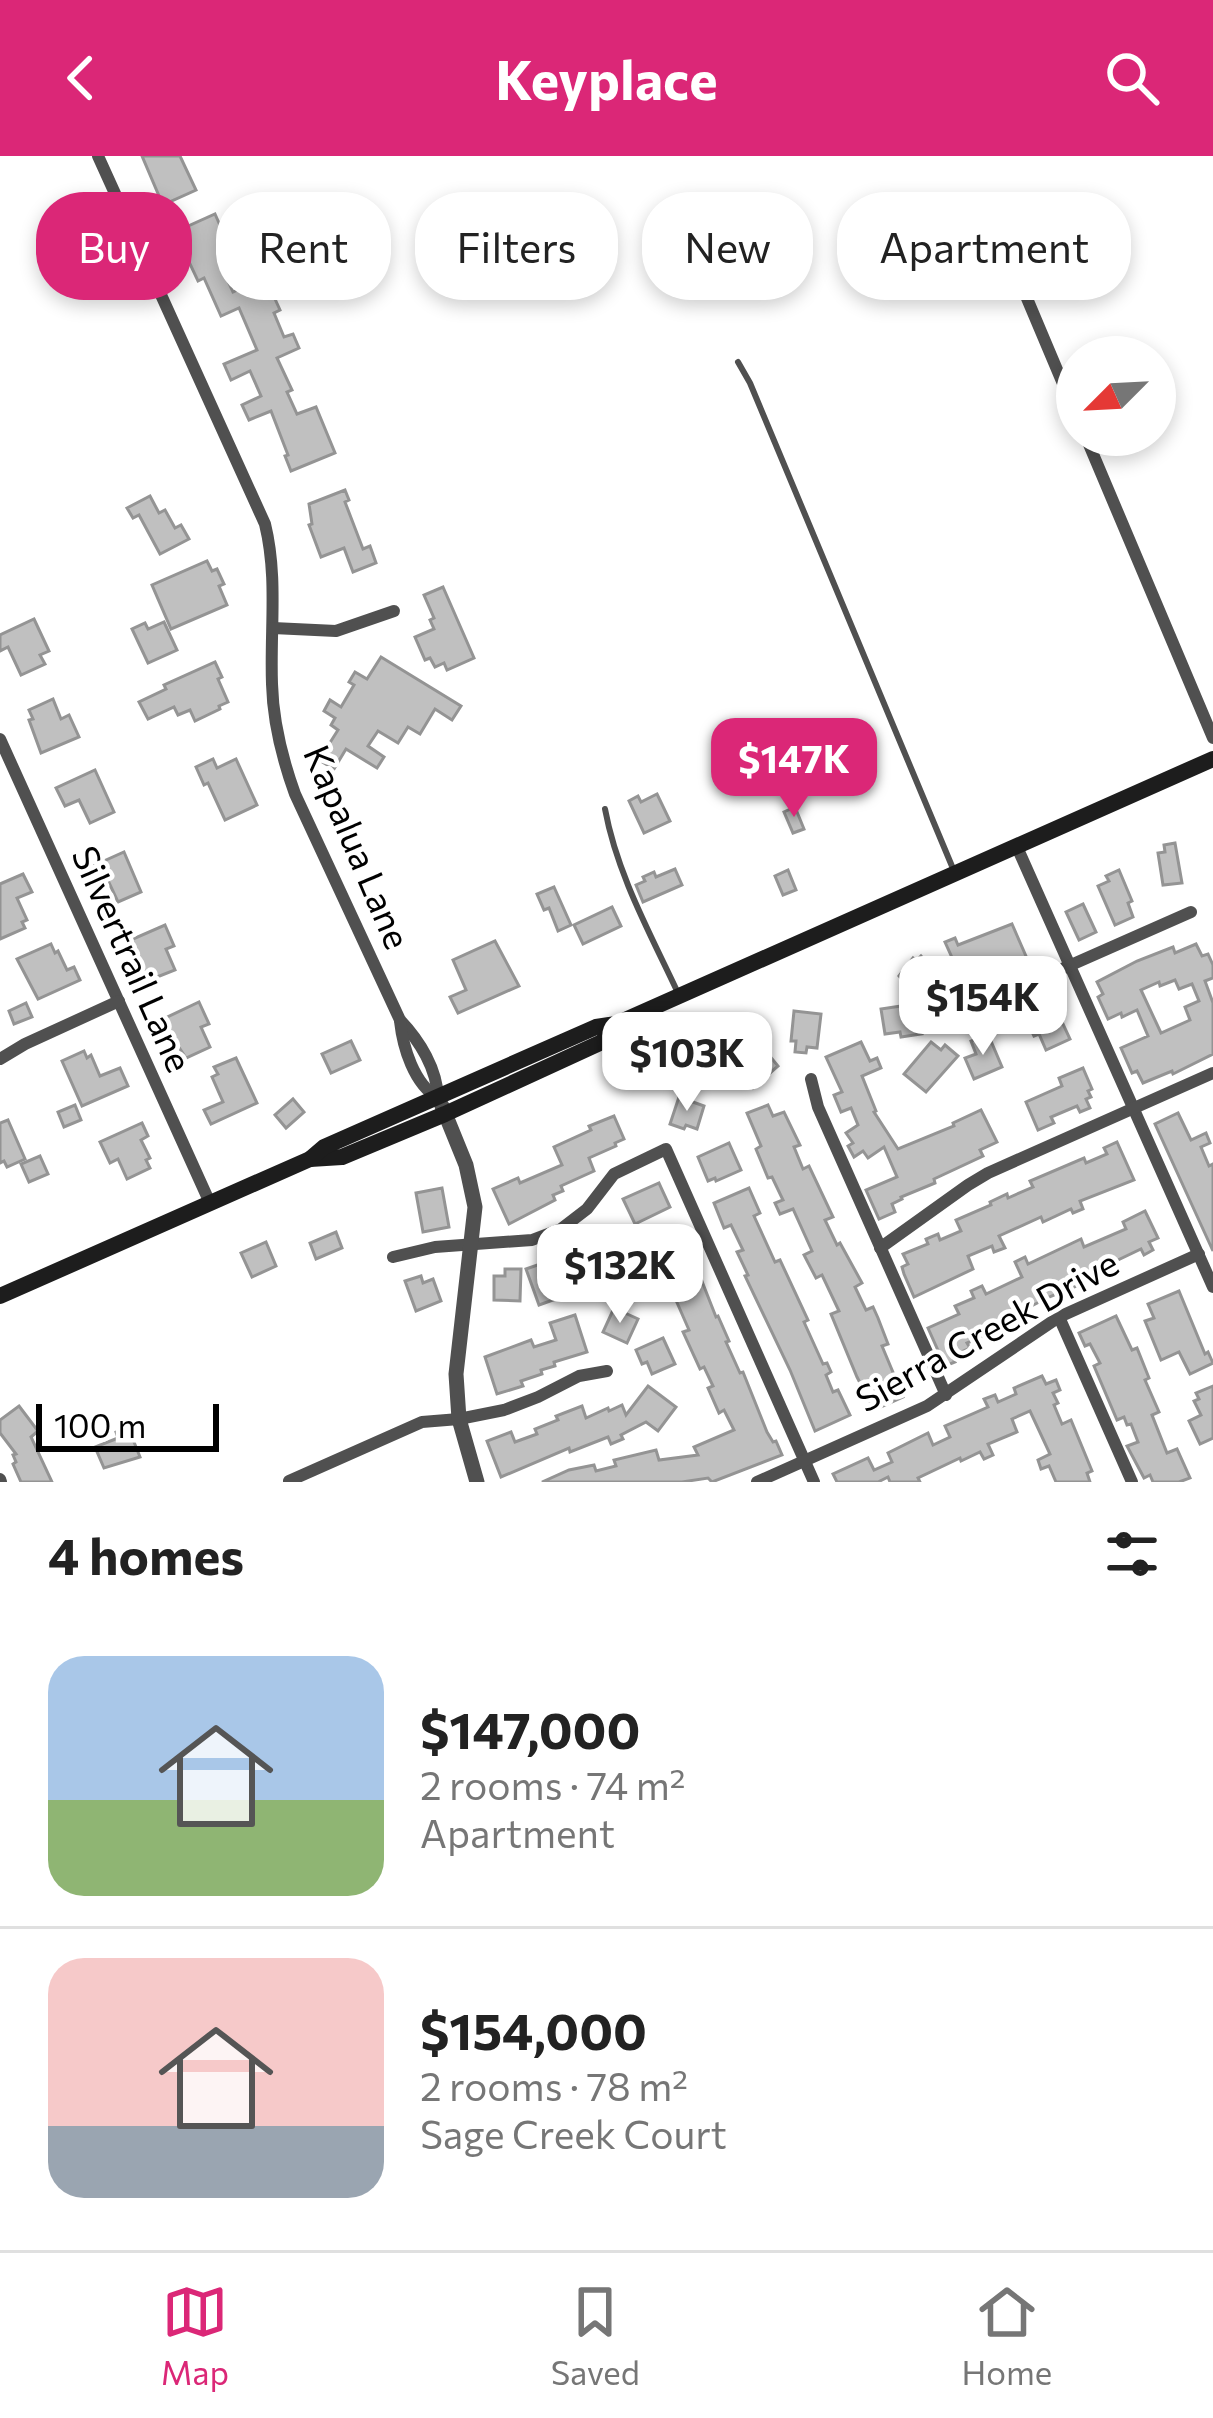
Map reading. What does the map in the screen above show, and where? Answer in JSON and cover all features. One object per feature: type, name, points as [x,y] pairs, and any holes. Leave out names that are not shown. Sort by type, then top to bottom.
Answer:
[{"type":"main road","points":[[0,1296],[310,1159],[324,1147],[441,1106],[596,1027],[616,1024],[1213,759]]},
{"type":"street","name":"Kapalua Lane","points":[[98,156],[265,524],[274,574],[274,718],[284,762],[400,1020],[402,1040],[424,1089],[441,1106]]},
{"type":"street","points":[[1028,300],[1056,367]]},
{"type":"street","points":[[1094,456],[1213,738]]},
{"type":"street","points":[[273,628],[336,631],[394,611]]},
{"type":"street","name":"Silvertrail Lane","points":[[0,740],[209,1203]]},
{"type":"street","points":[[1017,847],[1213,1287]]},
{"type":"street","points":[[964,1009],[1190,912]]},
{"type":"street","points":[[0,1059],[119,1001]]},
{"type":"street","points":[[880,1247],[968,1185],[1213,1073]]},
{"type":"street","points":[[811,1079],[818,1107],[946,1395]]},
{"type":"street","points":[[441,1106],[466,1165],[475,1208],[456,1374],[459,1419],[477,1482]]},
{"type":"street","points":[[393,1257],[435,1247],[532,1240],[561,1229],[586,1209],[614,1174],[666,1149],[814,1482]]},
{"type":"street","name":"Sierra Creek Drive","points":[[757,1482],[946,1395],[1059,1317],[1198,1254]]},
{"type":"street","points":[[1059,1317],[1132,1482]]},
{"type":"street","points":[[290,1481],[422,1422],[504,1410],[579,1376],[608,1370]]},
{"type":"lane","points":[[738,362],[955,874]]},
{"type":"lane","points":[[605,809],[611,842],[626,880],[680,996]]},
{"type":"building","points":[[142,156],[180,156],[196,190],[157,192]]},
{"type":"building","points":[[216,216],[216,300],[275,300],[280,310],[274,313],[284,337],[293,334],[299,348],[277,358],[292,390],[287,392],[297,414],[316,407],[335,453],[291,471],[271,411],[249,420],[242,405],[261,396],[250,371],[231,380],[224,364],[257,350],[239,308],[221,316],[204,278],[198,281],[192,268],[192,224]]},
{"type":"building","points":[[345,490],[363,549],[370,546],[376,563],[353,572],[344,548],[321,557],[309,525],[309,504]]},
{"type":"building","points":[[150,496],[159,513],[165,510],[175,528],[181,525],[189,539],[160,554],[139,515],[133,518],[127,508]]},
{"type":"building","points":[[207,561],[224,584],[219,586],[227,605],[171,629],[152,585]]},
{"type":"building","points":[[443,587],[474,658],[447,670],[444,663],[435,667],[430,658],[425,660],[415,637],[434,629],[424,595]]},
{"type":"building","points":[[34,619],[49,651],[40,655],[45,664],[21,675],[8,647],[0,651],[0,635]]},
{"type":"building","points":[[164,622],[177,650],[148,663],[132,629]]},
{"type":"building","points":[[381,657],[461,706],[452,720],[435,709],[420,734],[408,727],[398,743],[378,731],[368,746],[384,757],[377,768],[346,749],[334,769],[319,760],[338,730],[331,725],[335,718],[324,711],[330,700],[341,707],[354,685],[349,682],[355,672],[367,679]]},
{"type":"building","points":[[215,662],[228,702],[220,709],[195,721],[190,710],[178,715],[174,707],[148,719],[139,702]]},
{"type":"building","points":[[53,699],[61,719],[69,715],[79,737],[41,753],[29,710]]},
{"type":"building","points":[[213,759],[217,768],[236,759],[257,805],[225,820],[196,767]]},
{"type":"building","points":[[95,770],[114,812],[90,823],[79,800],[65,806],[56,788]]},
{"type":"building","points":[[657,794],[670,821],[644,833],[629,801],[638,796],[641,802]]},
{"type":"building","points":[[795,807],[804,829],[793,833],[784,812]]},
{"type":"building","points":[[1175,843],[1182,883],[1163,885],[1158,853],[1165,852],[1164,845]]},
{"type":"building","points":[[124,852],[141,892],[118,902],[104,872],[99,875],[95,865]]},
{"type":"building","points":[[675,869],[682,885],[643,902],[636,885],[645,881],[643,877]]},
{"type":"building","points":[[788,870],[796,890],[783,895],[775,876]]},
{"type":"building","points":[[1119,870],[1132,901],[1128,903],[1133,917],[1115,925],[1098,886]]},
{"type":"building","points":[[23,874],[32,892],[17,898],[27,920],[22,922],[25,928],[0,939],[0,884]]},
{"type":"building","points":[[554,887],[571,925],[558,931],[537,894]]},
{"type":"building","points":[[1083,904],[1096,932],[1079,940],[1066,912]]},
{"type":"building","points":[[612,907],[621,926],[583,944],[574,925]]},
{"type":"building","points":[[1012,924],[1029,963],[1017,969],[1014,962],[964,984],[945,942],[955,938],[958,945]]},
{"type":"building","points":[[165,925],[174,946],[166,949],[175,970],[152,979],[126,942]]},
{"type":"building","points":[[495,941],[519,986],[458,1013],[450,997],[466,990],[453,960]]},
{"type":"building","points":[[51,944],[67,970],[74,967],[80,980],[38,999],[17,959]]},
{"type":"building","points":[[1196,944],[1213,965],[1213,978],[1205,981],[1213,1003],[1213,1054],[1143,1083],[1137,1071],[1132,1073],[1121,1048],[1148,1036],[1137,1010],[1108,1019],[1097,982],[1173,947],[1175,953]],"holes":[[[1175,980],[1179,989],[1192,984],[1199,1001],[1185,1007],[1190,1020],[1161,1033],[1141,990]]]},
{"type":"building","points":[[921,956],[936,972],[928,980],[935,986],[921,1000],[899,976],[913,958],[916,961]]},
{"type":"building","points":[[199,1002],[209,1024],[201,1027],[210,1047],[186,1058],[161,1020]]},
{"type":"building","points":[[26,1003],[32,1017],[14,1024],[9,1011]]},
{"type":"building","points":[[921,1003],[924,1022],[911,1024],[921,1034],[885,1034],[881,1009]]},
{"type":"building","points":[[1044,1004],[1048,1013],[1056,1009],[1070,1039],[1046,1050],[1026,1019]]},
{"type":"building","points":[[794,1011],[821,1014],[817,1048],[807,1047],[806,1053],[795,1052],[796,1041],[791,1041]]},
{"type":"building","points":[[749,1031],[778,1066],[753,1088],[729,1058],[744,1045],[739,1038]]},
{"type":"building","points":[[988,1034],[1002,1067],[974,1079],[965,1058],[976,1054],[971,1041]]},
{"type":"building","points":[[351,1041],[360,1060],[331,1073],[322,1054]]},
{"type":"building","points":[[861,1042],[870,1061],[877,1058],[881,1068],[862,1076],[874,1112],[898,1149],[981,1110],[997,1142],[980,1150],[983,1156],[901,1197],[892,1204],[895,1212],[879,1219],[866,1190],[897,1177],[884,1147],[868,1158],[863,1151],[854,1157],[846,1133],[858,1125],[851,1108],[841,1112],[834,1095],[842,1092],[826,1057]]},
{"type":"building","points":[[931,1042],[941,1050],[945,1045],[958,1056],[926,1092],[904,1074]]},
{"type":"building","points":[[84,1051],[87,1058],[91,1055],[100,1076],[120,1068],[128,1086],[82,1106],[62,1061]]},
{"type":"building","points":[[236,1058],[257,1103],[211,1124],[204,1110],[223,1102],[212,1077],[218,1074],[214,1067]]},
{"type":"building","points":[[1083,1068],[1092,1089],[1086,1099],[1090,1108],[1080,1112],[1077,1106],[1051,1117],[1054,1123],[1038,1130],[1026,1102],[1062,1086],[1059,1078]]},
{"type":"building","points":[[679,1097],[704,1106],[697,1129],[670,1124]]},
{"type":"building","points":[[293,1099],[304,1112],[286,1128],[275,1115]]},
{"type":"building","points":[[75,1105],[81,1120],[64,1127],[58,1112]]},
{"type":"building","points":[[768,1105],[773,1116],[784,1112],[800,1145],[794,1147],[803,1169],[809,1166],[833,1217],[825,1220],[862,1283],[855,1287],[866,1310],[873,1307],[878,1318],[888,1344],[882,1346],[895,1377],[902,1374],[907,1384],[899,1388],[903,1397],[874,1410],[831,1314],[839,1311],[822,1275],[816,1278],[804,1255],[812,1251],[793,1209],[780,1214],[775,1203],[783,1200],[756,1149],[761,1146],[747,1113]]},
{"type":"building","points":[[1178,1113],[1191,1140],[1206,1133],[1210,1143],[1201,1147],[1209,1166],[1213,1164],[1213,1251],[1155,1124]]},
{"type":"building","points":[[614,1116],[624,1139],[589,1158],[594,1171],[561,1186],[563,1191],[553,1195],[555,1200],[509,1224],[493,1189],[562,1165],[554,1147]]},
{"type":"building","points":[[8,1120],[25,1159],[7,1167],[4,1161],[0,1163],[0,1123]]},
{"type":"building","points":[[142,1123],[148,1136],[141,1140],[150,1168],[127,1179],[118,1159],[110,1163],[100,1142]]},
{"type":"building","points":[[1117,1142],[1134,1180],[1080,1201],[1083,1209],[1073,1213],[1071,1209],[1043,1222],[1041,1217],[999,1236],[1005,1248],[994,1252],[992,1246],[968,1256],[973,1269],[914,1297],[902,1267],[908,1264],[903,1254],[928,1244],[926,1239],[938,1234],[940,1240],[961,1231],[956,1220],[1007,1194],[1008,1198],[1033,1187],[1030,1181],[1084,1158],[1086,1163],[1107,1154],[1104,1148]]},
{"type":"building","points":[[729,1143],[741,1170],[708,1181],[698,1157]]},
{"type":"building","points":[[40,1156],[48,1174],[29,1182],[21,1164]]},
{"type":"building","points":[[659,1183],[670,1207],[635,1224],[623,1199]]},
{"type":"building","points":[[442,1188],[449,1227],[423,1232],[416,1193]]},
{"type":"building","points":[[749,1188],[760,1213],[754,1216],[808,1320],[804,1322],[831,1372],[826,1375],[833,1392],[838,1390],[850,1415],[815,1431],[745,1276],[737,1252],[743,1250],[731,1225],[724,1228],[714,1203]]},
{"type":"building","points":[[1145,1211],[1158,1238],[1149,1242],[1153,1250],[1144,1255],[1141,1249],[1116,1261],[1119,1269],[998,1323],[1000,1329],[967,1343],[970,1348],[952,1356],[955,1362],[945,1366],[928,1328],[959,1314],[955,1306],[974,1298],[971,1291],[982,1286],[986,1294],[1022,1277],[1015,1262],[1025,1257],[1028,1264],[1081,1239],[1084,1247],[1126,1229],[1123,1222]]},
{"type":"building","points":[[670,1228],[690,1262],[694,1261],[740,1373],[782,1455],[712,1482],[708,1478],[542,1482],[569,1470],[616,1466],[614,1460],[656,1450],[659,1460],[698,1455],[694,1447],[734,1430],[724,1410],[719,1413],[708,1388],[713,1386],[683,1332],[689,1330],[675,1298],[669,1300],[647,1251],[539,1305],[526,1269],[552,1260],[554,1268],[584,1254],[589,1264]]},
{"type":"building","points":[[336,1232],[342,1248],[316,1259],[310,1243]]},
{"type":"building","points":[[266,1242],[276,1266],[252,1277],[241,1253]]},
{"type":"building","points":[[505,1269],[521,1269],[520,1301],[494,1300],[494,1276],[505,1276]]},
{"type":"building","points":[[421,1276],[423,1283],[433,1279],[441,1301],[416,1311],[405,1281]]},
{"type":"building","points":[[1179,1291],[1213,1363],[1190,1374],[1179,1352],[1161,1360],[1145,1321],[1154,1318],[1148,1304]]},
{"type":"building","points":[[614,1308],[638,1319],[627,1343],[603,1332]]},
{"type":"building","points":[[575,1315],[587,1352],[554,1362],[542,1374],[521,1381],[523,1386],[497,1394],[485,1357],[531,1340],[534,1347],[556,1340],[550,1323]]},
{"type":"building","points":[[1116,1316],[1149,1378],[1145,1380],[1159,1412],[1152,1415],[1167,1453],[1177,1449],[1190,1478],[1153,1482],[1150,1475],[1144,1478],[1127,1446],[1138,1442],[1131,1424],[1124,1417],[1117,1420],[1094,1366],[1100,1363],[1079,1333]]},
{"type":"building","points":[[663,1338],[675,1364],[652,1374],[636,1350]]},
{"type":"building","points":[[1042,1376],[1046,1384],[1056,1380],[1060,1390],[1053,1393],[1058,1403],[1054,1405],[1062,1424],[1071,1420],[1092,1471],[1087,1473],[1090,1482],[1056,1482],[1049,1466],[1041,1469],[1038,1460],[1050,1454],[1030,1411],[1012,1419],[1017,1432],[988,1444],[993,1455],[984,1459],[980,1452],[960,1458],[918,1478],[920,1482],[890,1482],[888,1477],[878,1482],[837,1482],[833,1474],[868,1458],[874,1470],[892,1462],[888,1453],[928,1433],[933,1445],[950,1437],[945,1426],[988,1407],[984,1399],[995,1395],[998,1402],[1016,1394],[1014,1388]]},
{"type":"building","points":[[648,1386],[676,1407],[658,1431],[646,1422],[611,1444],[608,1437],[570,1452],[569,1448],[501,1477],[487,1441],[511,1432],[515,1442],[537,1434],[535,1429],[582,1406],[586,1418],[622,1405],[626,1415]]},
{"type":"building","points":[[1213,1386],[1213,1438],[1200,1444],[1189,1421],[1201,1415],[1194,1401],[1199,1399],[1196,1393]]},
{"type":"building","points":[[19,1406],[38,1431],[31,1437],[52,1482],[21,1482],[13,1464],[16,1454],[0,1433],[0,1420]]},
{"type":"building","points":[[128,1427],[140,1457],[104,1468],[95,1447],[118,1438],[116,1432]]}]
